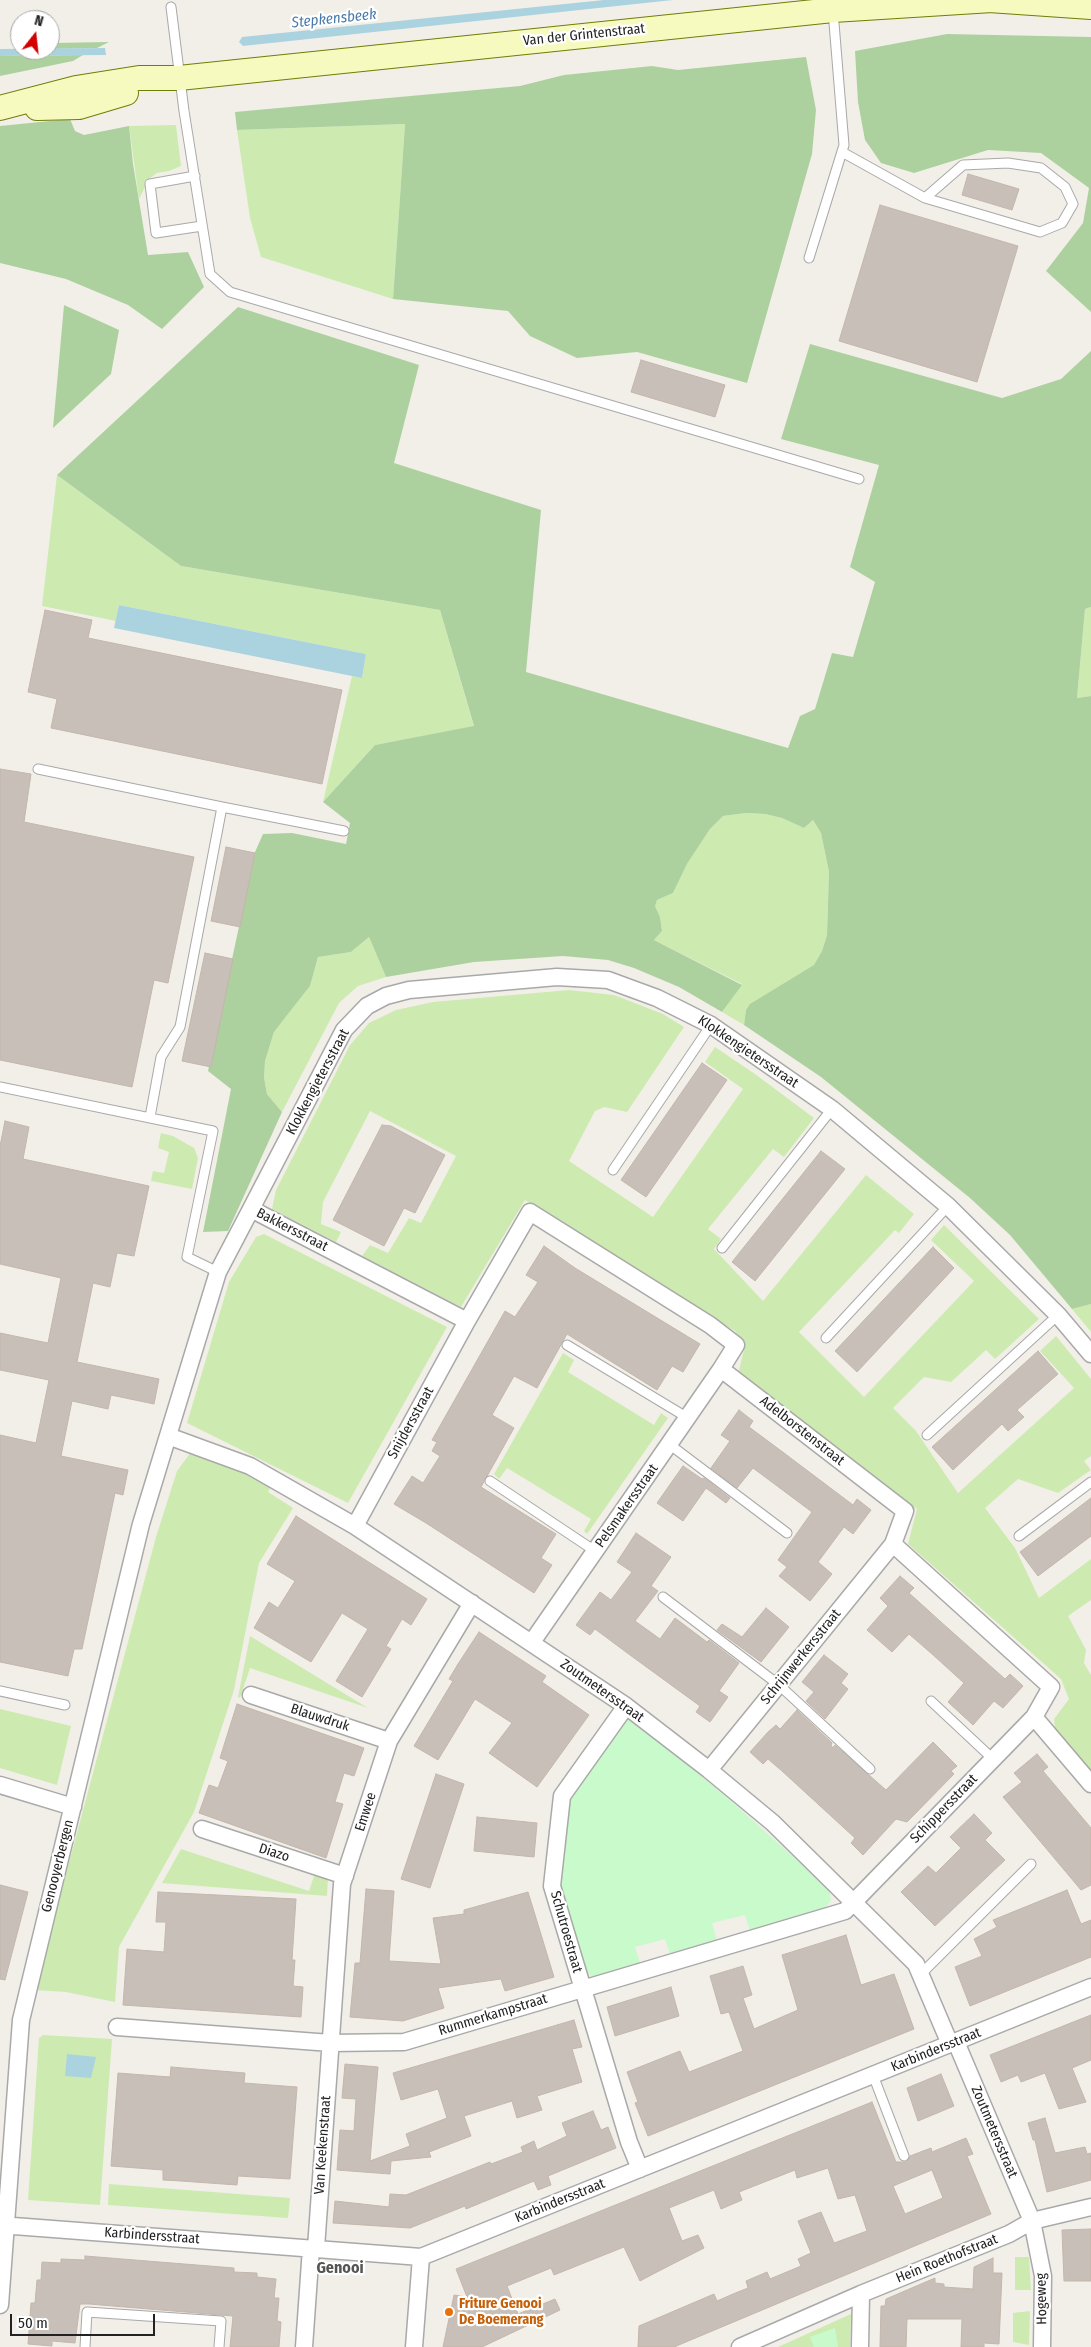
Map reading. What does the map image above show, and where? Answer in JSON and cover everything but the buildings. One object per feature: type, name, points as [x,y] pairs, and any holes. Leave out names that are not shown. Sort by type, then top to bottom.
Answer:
[{"type":"street","name":"Van der Grintenstraat","points":[[989,0],[1091,7]]},
{"type":"street","name":"Van der Grintenstraat","points":[[0,108],[79,107],[179,78],[833,10],[906,3],[992,0]]},
{"type":"street","name":"Klokkengietersstraat","points":[[251,1209],[344,1030],[367,1006],[386,996],[409,990],[556,977],[608,980],[657,998],[711,1025],[832,1109],[948,1206],[1058,1315],[1091,1354]]},
{"type":"street","name":"Bakkersstraat","points":[[168,1436],[218,1272],[251,1209],[467,1321]]},
{"type":"street","points":[[467,1321],[530,1212],[710,1325],[736,1345],[721,1369]]},
{"type":"street","name":"Snijdersstraat","points":[[355,1526],[467,1321]]},
{"type":"street","name":"Pelsmakersstraat","points":[[532,1642],[721,1369]]},
{"type":"street","name":"Adelborstenstraat","points":[[721,1369],[906,1511],[893,1544]]},
{"type":"street","name":"Zoutmetersstraat","points":[[168,1436],[250,1466],[355,1526],[626,1706],[709,1770],[773,1823],[916,1964],[1032,2221]]},
{"type":"street","name":"Genooyerbergen","points":[[0,2305],[2,2225],[21,2020],[142,1524],[168,1436]]},
{"type":"street","points":[[893,1544],[1051,1687],[1034,1717],[1091,1784]]},
{"type":"street","name":"Schrijnwerkersstraat","points":[[709,1770],[893,1544]]},
{"type":"street","name":"Emwee","points":[[331,2043],[342,1884],[389,1740],[472,1603]]},
{"type":"street","name":"Blauwdruk","points":[[251,1695],[389,1740]]},
{"type":"street","name":"Schutroestraat","points":[[626,1706],[562,1796],[552,1886],[629,2142],[640,2168]]},
{"type":"street","name":"Schippersstraat","points":[[854,1902],[1034,1717]]},
{"type":"street","points":[[0,1785],[72,1806]]},
{"type":"street","name":"Diazo","points":[[202,1829],[345,1876]]},
{"type":"street","name":"Rummerkampstraat","points":[[117,2027],[331,2043],[404,2042],[845,1911],[854,1902]]},
{"type":"street","name":"Karbindersstraat","points":[[2,2225],[421,2257],[1091,1987]]},
{"type":"street","name":"Van Keekenstraat","points":[[304,2347],[331,2043]]},
{"type":"street","name":"Hein Roethofstraat","points":[[740,2347],[861,2294],[1009,2234],[1032,2221],[1091,2207]]},
{"type":"street","name":"Hogeweg","points":[[1032,2221],[1043,2276],[1042,2347]]},
{"type":"street","points":[[414,2347],[421,2257]]},
{"type":"street","points":[[860,2347],[861,2294]]},
{"type":"lane","points":[[171,7],[179,78],[210,274],[230,292],[859,480]]},
{"type":"lane","points":[[810,258],[844,145],[833,10]]},
{"type":"lane","points":[[842,152],[925,198],[1040,232],[1062,223],[1073,204],[1065,187],[1041,168],[1008,163],[963,165],[925,198]]},
{"type":"lane","points":[[195,176],[150,184],[156,233],[202,226]]},
{"type":"lane","points":[[38,769],[344,831]]},
{"type":"lane","points":[[150,1117],[161,1057],[180,1026],[222,807]]},
{"type":"lane","points":[[613,1170],[711,1025]]},
{"type":"lane","points":[[0,1086],[213,1130],[187,1257],[218,1272]]},
{"type":"lane","points":[[722,1248],[832,1109]]},
{"type":"lane","points":[[826,1338],[948,1206]]},
{"type":"lane","points":[[927,1435],[1058,1315]]},
{"type":"lane","points":[[567,1345],[688,1418]]},
{"type":"lane","points":[[669,1444],[787,1533]]},
{"type":"lane","points":[[490,1481],[595,1551]]},
{"type":"lane","points":[[1019,1536],[1091,1482]]},
{"type":"lane","points":[[663,1597],[779,1685],[870,1769]]},
{"type":"lane","points":[[0,1691],[65,1704]]},
{"type":"lane","points":[[930,1701],[993,1759]]},
{"type":"lane","points":[[922,1974],[1031,1864]]},
{"type":"lane","points":[[873,2075],[904,2156]]},
{"type":"lane","points":[[85,2347],[87,2312],[221,2321],[219,2347]]},
{"type":"green space","points":[[947,34],[1091,37],[1091,312],[1046,271],[1083,223],[1089,188],[1041,153],[988,150],[914,173],[881,163],[865,140],[858,102],[855,51]]},
{"type":"green space","points":[[109,42],[97,48],[60,49],[60,43]]},
{"type":"green space","points":[[60,55],[83,55],[73,61],[0,76],[0,56],[10,56],[10,60],[60,60]]},
{"type":"green space","points":[[806,57],[816,110],[812,154],[747,383],[637,352],[577,358],[530,336],[508,311],[393,299],[405,124],[237,130],[235,112],[520,86],[564,75],[652,66],[678,70]]},
{"type":"green space","points":[[70,119],[75,131],[84,135],[129,126],[133,164],[148,255],[188,252],[204,287],[162,329],[128,305],[66,279],[0,263],[0,126]]},
{"type":"green space","points":[[405,124],[393,299],[261,257],[250,218],[237,130]]},
{"type":"green space","points":[[176,125],[181,166],[157,173],[149,179],[139,199],[129,126]]},
{"type":"green space","points":[[64,305],[119,330],[111,374],[53,428]]},
{"type":"green space","points":[[238,307],[419,365],[394,463],[541,510],[526,672],[788,748],[800,716],[815,709],[832,653],[853,657],[875,582],[850,567],[879,465],[781,439],[810,344],[1002,398],[1061,379],[1091,351],[1091,607],[1085,609],[1077,698],[1091,696],[1091,1304],[1072,1309],[1010,1235],[970,1198],[821,1077],[744,1025],[746,1010],[750,1004],[814,965],[822,951],[827,935],[829,872],[821,833],[813,820],[804,828],[782,818],[765,814],[746,813],[723,816],[710,829],[687,864],[673,893],[657,900],[655,906],[660,917],[662,931],[654,940],[742,985],[722,1012],[679,987],[634,968],[608,960],[563,956],[474,962],[386,977],[369,937],[351,952],[318,957],[310,986],[274,1032],[265,1061],[264,1077],[267,1094],[282,1112],[228,1231],[203,1232],[231,1089],[208,1071],[255,852],[263,834],[292,833],[346,844],[350,823],[323,802],[375,745],[474,726],[440,610],[181,566],[57,475]]},
{"type":"green space","points":[[57,475],[181,566],[440,610],[474,727],[375,745],[323,802],[352,676],[362,678],[366,654],[119,605],[116,621],[42,606]]},
{"type":"green space","points":[[1091,607],[1091,696],[1077,698],[1085,609]]},
{"type":"green space","points":[[746,813],[765,814],[782,818],[804,828],[813,820],[821,833],[829,872],[827,935],[822,951],[814,966],[746,1010],[744,1025],[722,1012],[742,984],[654,940],[662,931],[660,917],[655,906],[657,900],[673,893],[687,864],[710,829],[723,816]]},
{"type":"green space","points":[[369,937],[386,977],[358,986],[339,1003],[282,1112],[267,1094],[264,1077],[265,1061],[274,1032],[310,986],[318,957],[351,952]]},
{"type":"green space","points":[[569,990],[614,995],[663,1014],[684,1027],[627,1112],[604,1107],[595,1111],[569,1161],[653,1217],[743,1089],[705,1062],[715,1047],[814,1118],[784,1157],[773,1149],[708,1229],[721,1239],[714,1249],[763,1301],[866,1175],[914,1214],[899,1233],[895,1230],[799,1332],[864,1397],[974,1281],[931,1240],[944,1225],[1039,1319],[995,1359],[986,1350],[951,1382],[924,1377],[893,1408],[916,1431],[958,1493],[1074,1388],[1040,1351],[1056,1336],[1091,1379],[1091,1456],[1084,1461],[1091,1470],[1058,1493],[1018,1479],[985,1508],[1015,1548],[1039,1598],[1091,1559],[1091,1600],[1068,1616],[1086,1650],[1084,1663],[1091,1675],[1091,1772],[1055,1730],[1054,1719],[1069,1699],[1061,1679],[908,1544],[917,1509],[738,1374],[745,1346],[735,1331],[525,1200],[461,1307],[362,1256],[370,1245],[388,1253],[409,1218],[421,1223],[456,1156],[370,1111],[323,1202],[321,1224],[341,1232],[336,1242],[272,1209],[276,1190],[350,1045],[369,1023],[396,1010],[433,1002]]},
{"type":"green space","points":[[161,1133],[173,1136],[194,1148],[198,1158],[192,1189],[151,1181],[153,1171],[164,1173],[169,1152],[158,1148]]},
{"type":"green space","points":[[264,1234],[447,1327],[348,1503],[187,1423],[229,1282],[256,1237]]},
{"type":"green space","points":[[1091,1304],[1091,1332],[1072,1309]]},
{"type":"green space","points":[[563,1353],[574,1360],[568,1372],[654,1425],[661,1413],[668,1418],[587,1534],[584,1531],[591,1519],[507,1468],[499,1479],[494,1474]]},
{"type":"green space","points":[[191,1452],[245,1472],[271,1486],[268,1492],[293,1508],[259,1563],[234,1690],[194,1812],[119,1947],[115,2002],[66,1992],[35,1990],[156,1537],[177,1471]]},
{"type":"green space","points":[[250,1636],[368,1708],[250,1668],[240,1698],[238,1697]]},
{"type":"green space","points":[[0,1709],[71,1726],[57,1785],[0,1768]]},
{"type":"green space","points":[[629,1716],[731,1801],[829,1889],[831,1900],[824,1909],[750,1931],[745,1915],[712,1923],[717,1940],[670,1954],[665,1939],[635,1947],[640,1963],[592,1977],[587,1972],[560,1887],[568,1799]]},
{"type":"green space","points":[[181,1849],[309,1891],[315,1873],[328,1876],[327,1896],[162,1883]]},
{"type":"green space","points":[[43,2035],[112,2039],[100,2205],[28,2200],[39,2038]]},
{"type":"green space","points":[[109,2184],[290,2198],[288,2218],[108,2205]]},
{"type":"green space","points":[[1015,2257],[1029,2257],[1031,2290],[1015,2290]]},
{"type":"green space","points":[[1030,2311],[1029,2345],[1013,2342],[1013,2313]]},
{"type":"green space","points":[[851,2314],[850,2347],[778,2347]]},
{"type":"green space","points":[[835,2328],[838,2347],[814,2347],[810,2337]]},
{"type":"water","points":[[604,0],[673,0],[243,46],[239,42],[242,37]]},
{"type":"water","points":[[60,48],[105,48],[106,55],[60,55]]},
{"type":"water","points":[[0,49],[10,49],[10,56],[0,56]]},
{"type":"water","points":[[119,605],[366,654],[362,678],[114,628]]},
{"type":"water","points":[[67,2054],[96,2057],[91,2078],[65,2076]]},
{"type":"place","name":"Friture Genooi De Boemerang","points":[[449,2312]]},
{"type":"district","name":"Genooi","points":[[340,2269]]},
{"type":"water label","name":"Stepkensbeek","points":[[334,19]]}]
